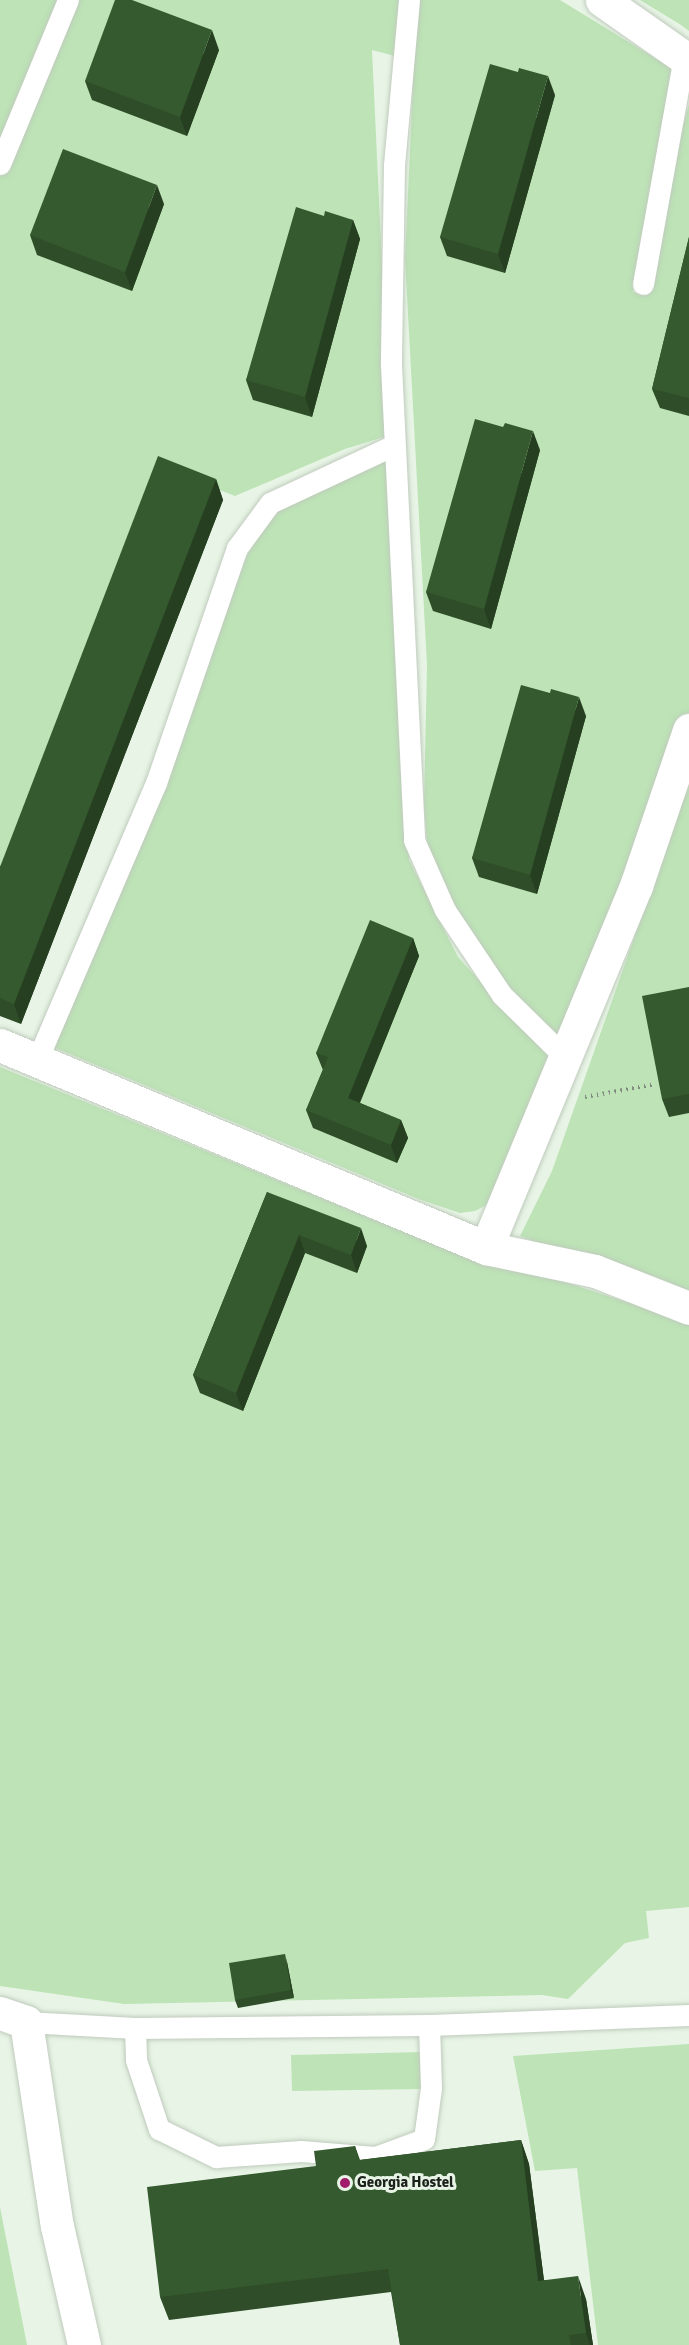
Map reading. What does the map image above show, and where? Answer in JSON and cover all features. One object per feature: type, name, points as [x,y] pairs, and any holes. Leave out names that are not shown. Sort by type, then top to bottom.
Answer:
[{"type":"street","points":[[602,0],[687,59]]},
{"type":"street","points":[[486,1248],[636,886],[689,730]]},
{"type":"street","points":[[0,1045],[38,1058],[486,1248],[595,1271],[689,1308]]},
{"type":"street","points":[[13,2017],[84,2345]]},
{"type":"lane","points":[[0,165],[68,0]]},
{"type":"lane","points":[[409,0],[394,165],[391,365],[414,840],[445,910],[502,995],[566,1058]]},
{"type":"lane","points":[[644,284],[687,59]]},
{"type":"lane","points":[[38,1058],[156,783],[237,548],[270,503],[394,446]]},
{"type":"lane","points":[[13,2017],[135,2028],[429,2025],[689,2015]]},
{"type":"lane","points":[[135,2028],[136,2060],[159,2129],[216,2157],[301,2151],[375,2157],[424,2139],[431,2088],[429,2025]]},
{"type":"path","points":[[546,1105],[656,1084]]},
{"type":"green space","points":[[0,0],[560,0],[676,71],[633,292],[648,295],[659,215],[689,104],[689,715],[560,1040],[502,984],[453,910],[428,853],[424,805],[427,665],[405,259],[414,61],[372,50],[390,435],[345,449],[235,496],[163,468],[0,882]]},
{"type":"green space","points":[[640,0],[689,0],[689,31],[681,25]]},
{"type":"green space","points":[[389,452],[409,860],[458,957],[552,1061],[490,1203],[475,1211],[460,1213],[421,1200],[53,1047],[239,572],[260,530],[287,500]]},
{"type":"green space","points":[[689,782],[689,1300],[520,1236],[552,1171]]},
{"type":"green space","points":[[0,1067],[387,1225],[689,1322],[689,1907],[646,1911],[649,1938],[625,1943],[568,1999],[542,1995],[124,2004],[0,1986]]},
{"type":"green space","points":[[689,2044],[689,2345],[598,2345],[577,2168],[535,2171],[513,2056]]},
{"type":"green space","points":[[423,2052],[423,2089],[292,2091],[291,2055]]},
{"type":"green space","points":[[0,2207],[27,2345],[0,2345]]},
{"type":"building","points":[[115,0],[132,0],[212,30],[180,117],[85,81]]},
{"type":"building","points":[[490,64],[518,72],[519,68],[548,76],[498,254],[440,237]]},
{"type":"building","points":[[63,149],[157,185],[125,272],[30,235]]},
{"type":"building","points":[[296,207],[324,216],[325,211],[353,220],[305,397],[246,380]]},
{"type":"building","points":[[689,237],[689,398],[652,389]]},
{"type":"building","points":[[475,419],[503,427],[505,423],[533,431],[484,609],[426,592]]},
{"type":"building","points":[[158,456],[216,479],[14,1004],[0,998],[0,867]]},
{"type":"building","points":[[521,685],[550,693],[551,689],[579,697],[530,875],[472,858]]},
{"type":"building","points":[[370,920],[413,938],[348,1098],[401,1120],[391,1145],[306,1110],[328,1057],[316,1053]]},
{"type":"building","points":[[689,987],[689,1094],[662,1099],[642,996]]},
{"type":"building","points":[[267,1192],[361,1228],[351,1255],[299,1235],[236,1393],[193,1375]]},
{"type":"building","points":[[285,1954],[291,1990],[235,2000],[229,1963]]},
{"type":"building","points":[[521,2140],[538,2281],[578,2276],[586,2333],[569,2335],[571,2345],[400,2345],[388,2269],[160,2297],[147,2187],[316,2166],[314,2151],[355,2146],[359,2160]]},
{"type":"place","name":"Georgia Hostel","points":[[345,2183]]}]
